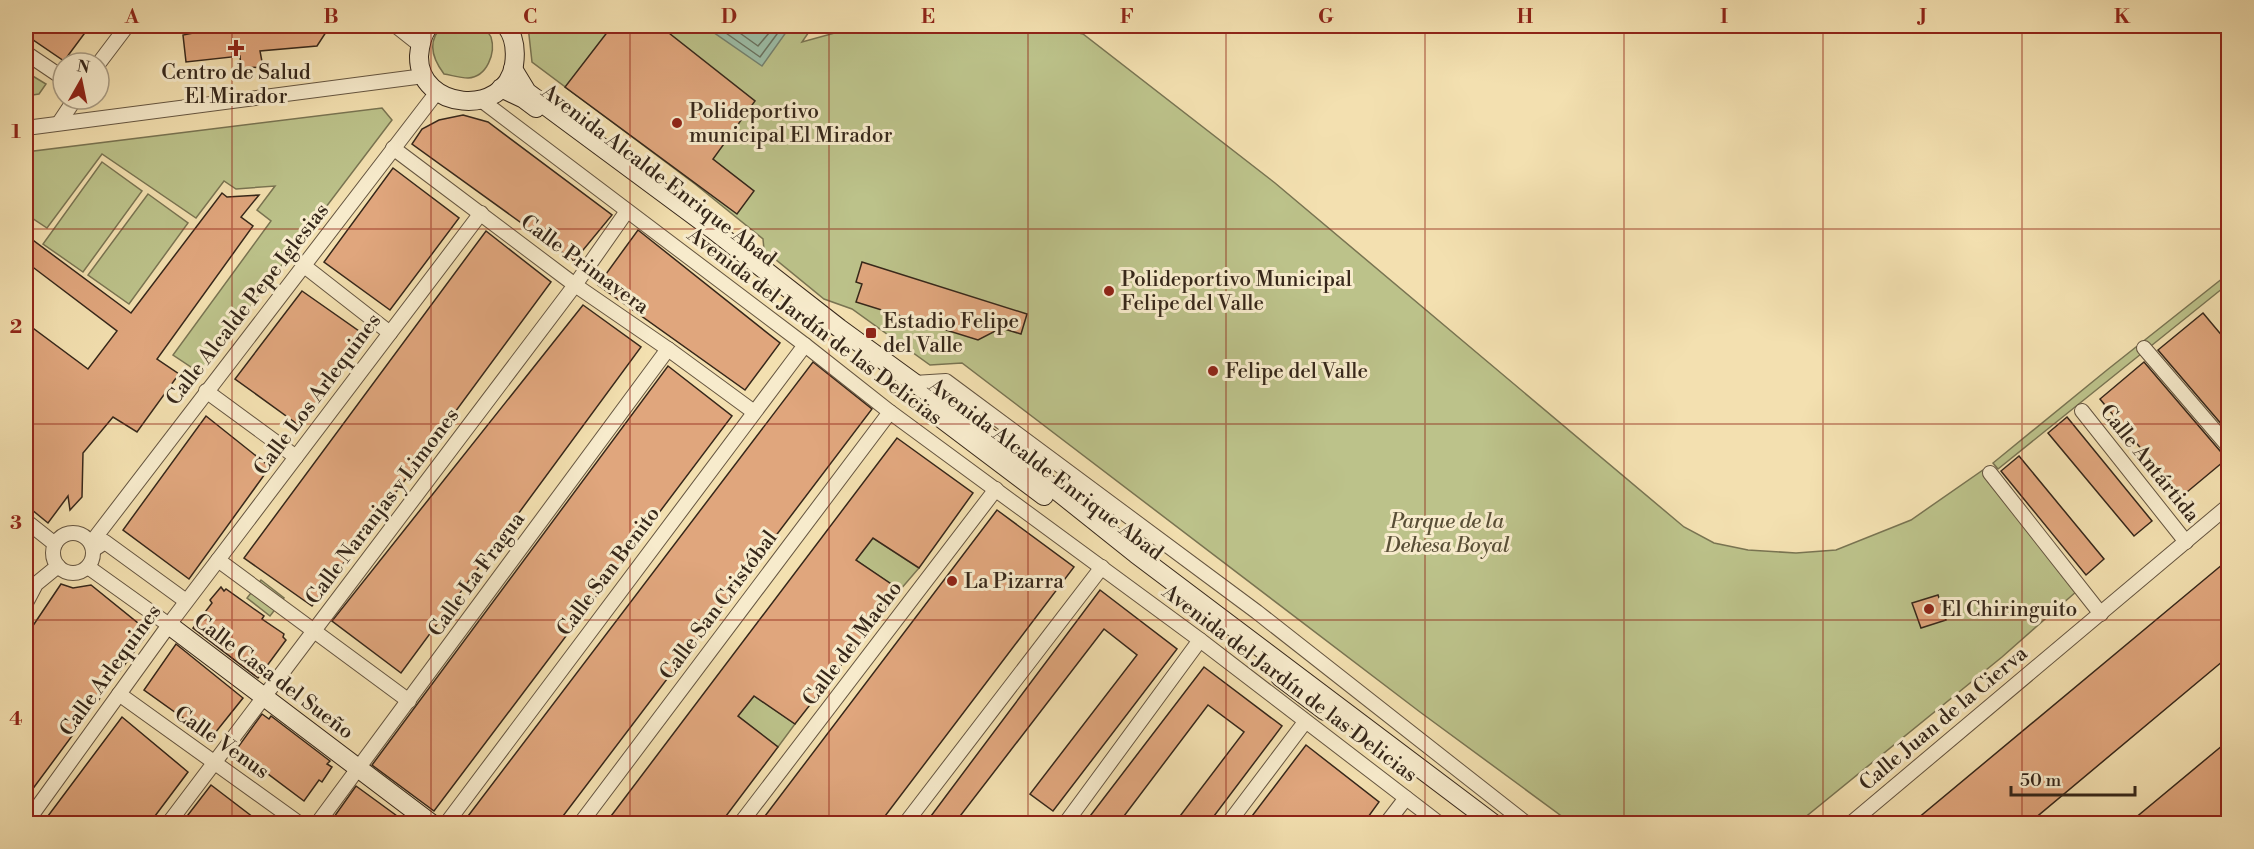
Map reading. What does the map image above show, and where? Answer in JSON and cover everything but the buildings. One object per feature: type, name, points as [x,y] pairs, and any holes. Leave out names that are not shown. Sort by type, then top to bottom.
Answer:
[{"type":"main road","points":[[424,31],[419,61],[424,76],[437,92],[450,99],[465,102],[481,100],[501,88],[513,69],[514,42],[506,26]]},
{"type":"main road","name":"Avenida Alcalde Enrique Abad","points":[[513,69],[527,92],[997,443],[1136,554],[1494,824]]},
{"type":"main road","name":"Avenida Alcalde Enrique Abad","points":[[501,88],[524,99],[1476,824]]},
{"type":"main road","name":"Calle Casa del Sueño","points":[[169,625],[432,824]]},
{"type":"street","points":[[108,51],[127,26]]},
{"type":"street","points":[[396,26],[424,31]]},
{"type":"street","points":[[26,53],[51,70]]},
{"type":"street","points":[[26,128],[424,76]]},
{"type":"street","name":"Calle Alcalde Pepe Iglesias","points":[[92,547],[206,392],[437,92]]},
{"type":"street","name":"Avenida del Jardín de las Delicias","points":[[481,100],[890,412],[1200,640],[1440,824]]},
{"type":"street","points":[[59,123],[67,111]]},
{"type":"street","name":"Calle Primavera","points":[[393,148],[575,285],[754,412]]},
{"type":"street","name":"Calle Naranjas y Limones","points":[[168,824],[575,285],[627,211]]},
{"type":"street","name":"Calle Los Arlequines","points":[[186,601],[481,213]]},
{"type":"street","points":[[303,265],[390,333]]},
{"type":"street","name":"Calle San Benito","points":[[446,824],[805,345]]},
{"type":"street","points":[[2144,348],[2229,446]]},
{"type":"street","name":"Calle La Fragua","points":[[317,824],[668,349]]},
{"type":"street","name":"Avenida Alcalde Enrique Abad","points":[[914,382],[946,381],[1257,612],[1527,824]]},
{"type":"street","points":[[206,392],[296,457]]},
{"type":"street","name":"Calle Antártida","points":[[2082,411],[2186,542]]},
{"type":"street","name":"Calle San Cristóbal","points":[[580,824],[890,412]]},
{"type":"street","points":[[1990,473],[2101,614]]},
{"type":"street","name":"Calle del Macho","points":[[741,824],[996,489]]},
{"type":"street","name":"Calle Juan de la Cierva","points":[[1850,824],[2229,506]]},
{"type":"street","points":[[26,521],[55,544]]},
{"type":"street","points":[[75,532],[87,538],[92,547],[91,562],[88,567],[76,573],[58,566],[53,555],[55,544],[63,535],[75,532]]},
{"type":"street","points":[[92,547],[105,542],[186,601]]},
{"type":"street","points":[[218,560],[409,701]]},
{"type":"street","points":[[26,603],[36,584],[58,566]]},
{"type":"street","name":"Calle Casa del Sueño","points":[[88,567],[169,625]]},
{"type":"street","points":[[904,824],[1102,567]]},
{"type":"street","name":"Calle Arlequines","points":[[26,823],[186,601]]},
{"type":"street","points":[[1065,824],[1200,640]]},
{"type":"street","name":"Calle Venus","points":[[119,694],[300,824]]},
{"type":"street","points":[[1228,824],[1305,722]]},
{"type":"street","points":[[1386,824],[1406,798]]},
{"type":"green space","points":[[443,26],[482,26],[491,37],[491,57],[485,69],[475,77],[444,74],[433,49],[435,37]]},
{"type":"green space","name":"Parque de la Dehesa Boyal","points":[[528,26],[813,26],[802,42],[860,26],[1047,26],[1083,34],[1275,183],[1684,527],[1714,543],[1748,550],[1796,553],[1836,550],[1911,520],[1983,470],[2077,591],[2002,657],[1798,823],[1571,823],[1420,712],[962,363],[930,365],[852,309],[824,299],[764,250],[763,239],[695,184],[532,62]]},
{"type":"green space","points":[[31,75],[46,84],[39,94],[26,96],[26,84]]},
{"type":"green space","points":[[382,108],[392,120],[200,373],[173,355],[271,221],[257,210],[275,186],[236,189],[224,181],[196,218],[102,154],[47,228],[26,214],[26,152]]},
{"type":"green space","points":[[102,162],[142,191],[83,272],[43,244]]},
{"type":"green space","points":[[148,194],[188,223],[129,304],[88,275]]},
{"type":"green space","points":[[2228,274],[2228,284],[1998,469],[1993,463],[2107,370]]},
{"type":"green space","points":[[873,538],[919,568],[900,590],[856,560]]},
{"type":"green space","points":[[261,580],[284,598],[270,616],[247,598]]},
{"type":"green space","points":[[754,696],[795,724],[778,747],[738,716]]},
{"type":"water","points":[[718,26],[779,26],[787,31],[762,66],[713,32]]},
{"type":"place","name":"Centro de Salud El Mirador","points":[[236,48]]},
{"type":"place","name":"Polideportivo municipal El Mirador","points":[[677,123]]},
{"type":"place","name":"Polideportivo Municipal Felipe del Valle","points":[[1109,291]]},
{"type":"place","name":"Estadio Felipe del Valle","points":[[871,333]]},
{"type":"place","name":"Felipe del Valle","points":[[1213,371]]},
{"type":"place","name":"La Pizarra","points":[[952,581]]},
{"type":"place","name":"El Chiringuito","points":[[1929,609]]}]
